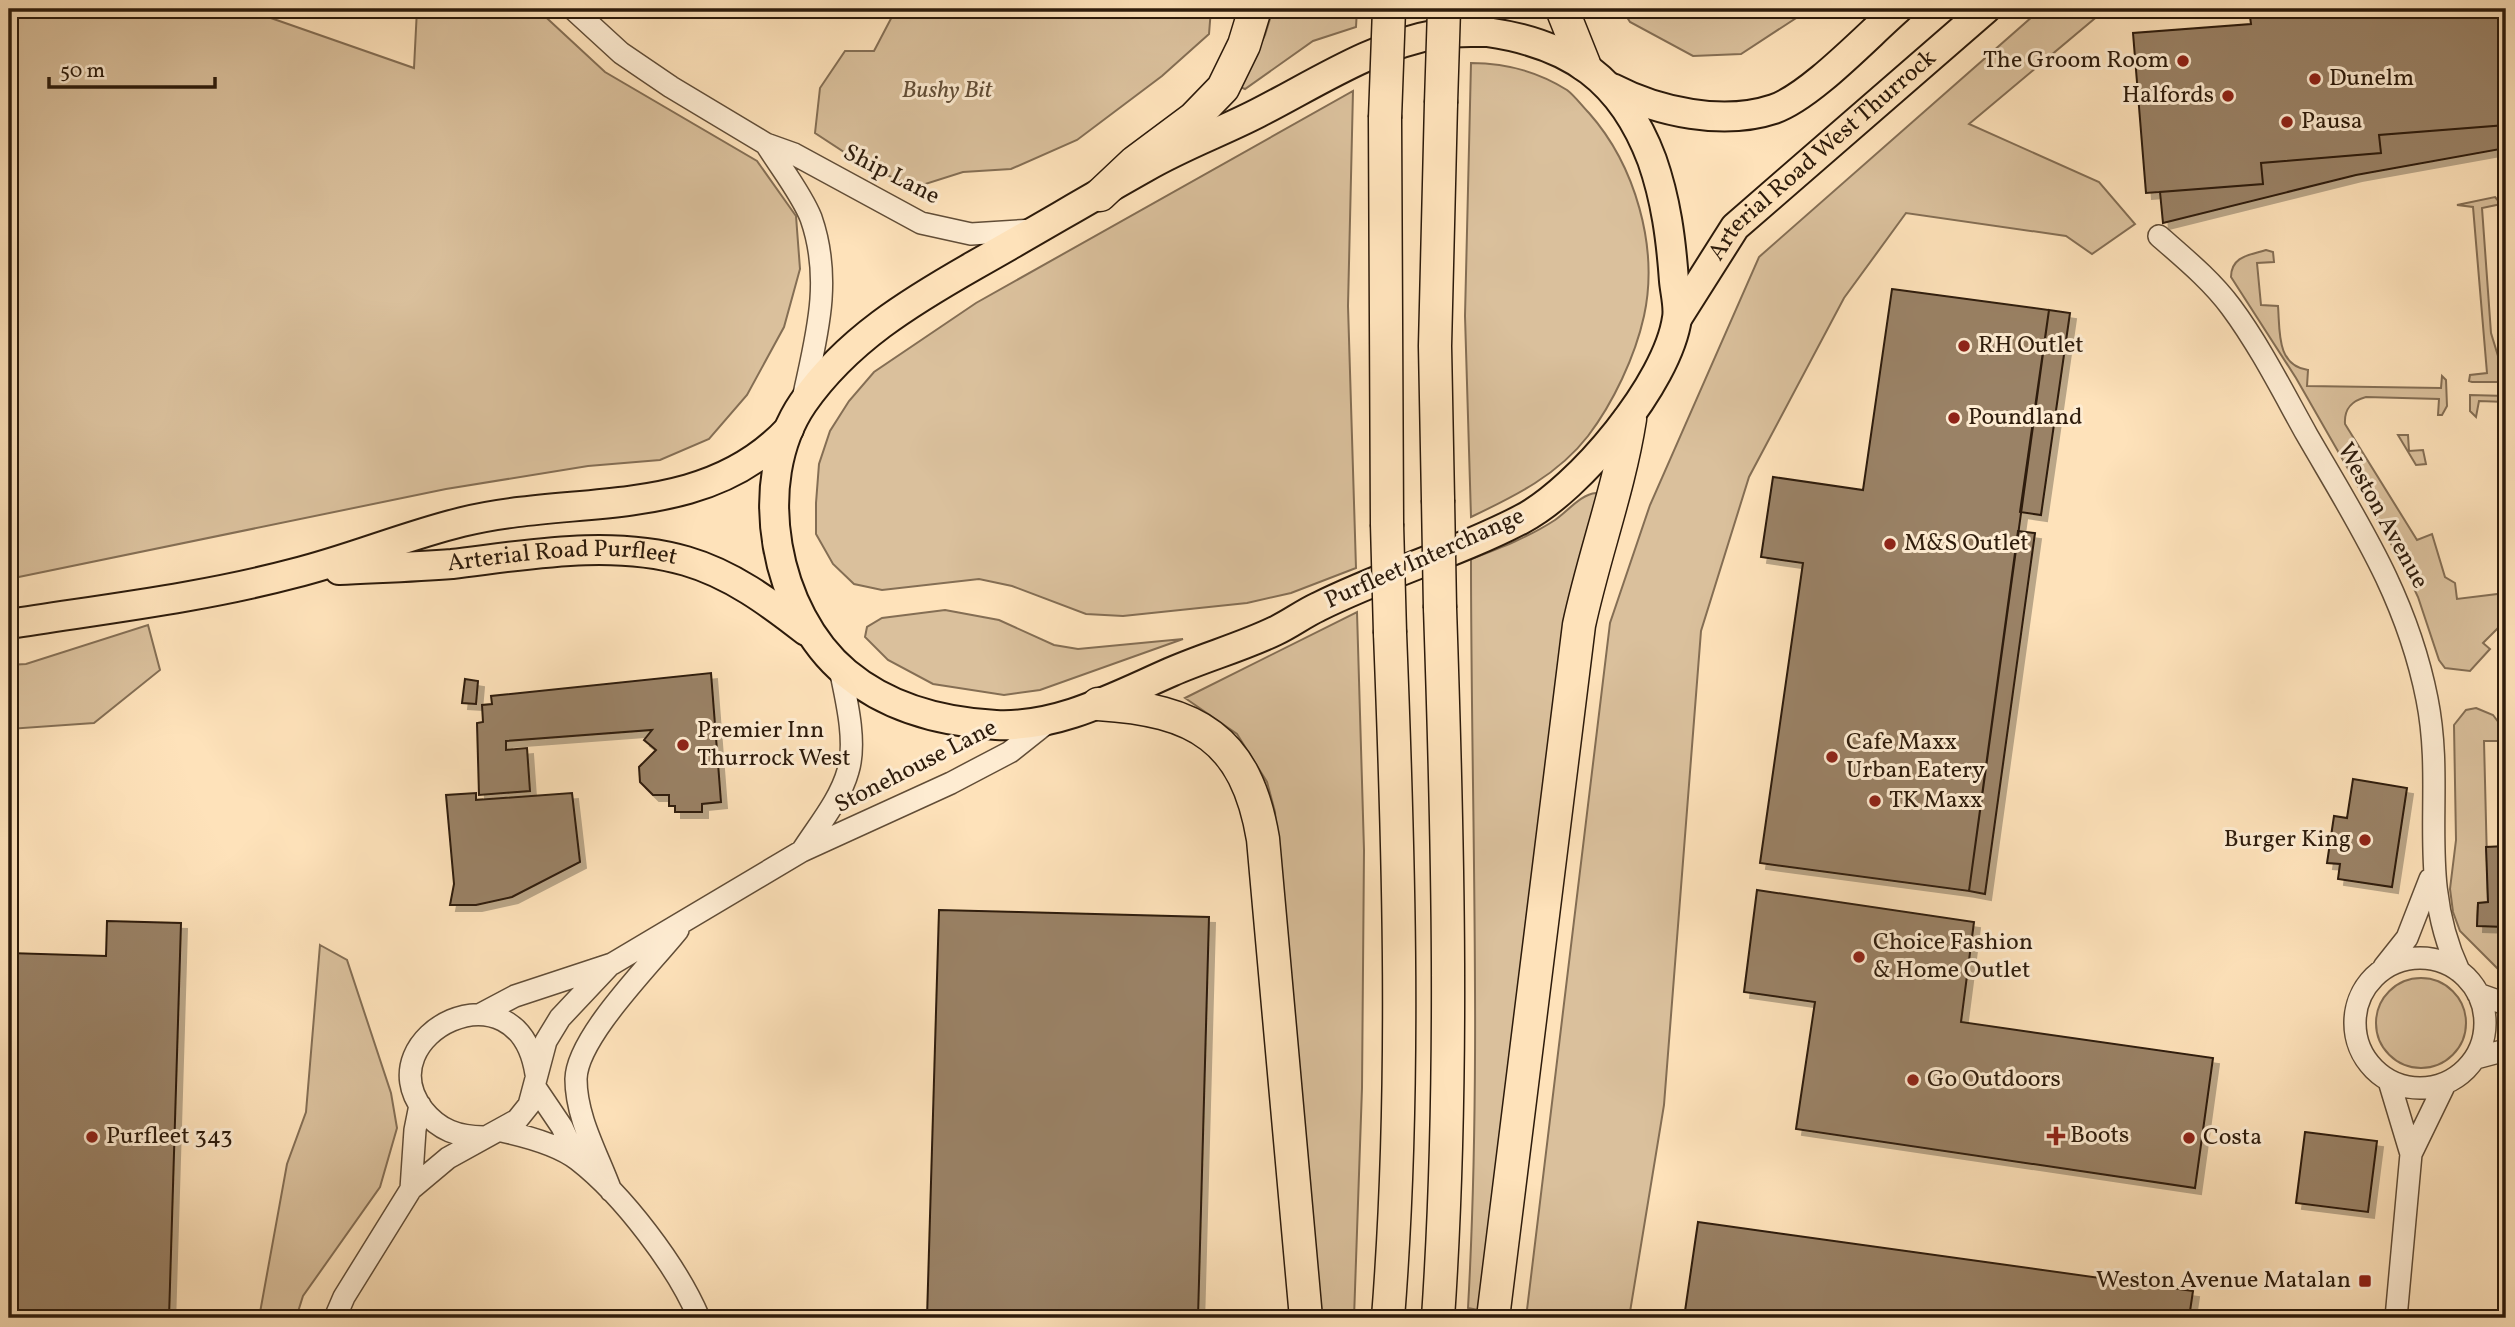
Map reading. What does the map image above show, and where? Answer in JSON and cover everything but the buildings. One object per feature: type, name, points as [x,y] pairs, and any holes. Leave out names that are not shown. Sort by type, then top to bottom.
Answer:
[{"type":"highway","points":[[1100,195],[1135,162],[1194,118],[1223,88],[1244,45],[1255,9]]},
{"type":"highway","points":[[1388,1318],[1400,1111],[1398,846],[1387,524],[1385,118],[1389,9]]},
{"type":"highway","points":[[1438,1318],[1447,1124],[1449,847],[1434,346],[1444,9]]},
{"type":"highway","points":[[1562,9],[1584,64]]},
{"type":"highway","points":[[1493,1318],[1579,625],[1589,577],[1622,470],[1630,419]]},
{"type":"highway","points":[[1098,704],[1146,708],[1191,722],[1228,751],[1252,789],[1263,839],[1306,1318]]},
{"type":"main road","points":[[1612,88],[1698,115],[1774,109],[1803,92],[1898,9]]},
{"type":"main road","name":"Arterial Road West Thurrock","points":[[1678,317],[1735,227],[1986,9]]},
{"type":"main road","name":"Purfleet Interchange","points":[[1440,33],[1509,35],[1543,43],[1584,64],[1612,88],[1640,131],[1663,195],[1670,227],[1678,317],[1661,363],[1630,419],[1585,468],[1528,516],[1353,589],[1276,631],[1098,704],[1049,721],[1001,725],[939,718],[887,700],[841,668],[808,632],[776,545],[774,502],[779,465],[796,416],[851,348],[881,322],[909,302],[1100,195],[1150,164],[1256,114],[1340,69],[1410,41],[1440,33]]},
{"type":"main road","name":"Arterial Road Purfleet","points":[[9,624],[209,592],[295,573],[463,522],[698,488],[758,458],[796,416]]},
{"type":"main road","name":"Arterial Road Purfleet","points":[[295,573],[448,564],[521,555],[643,552],[687,561],[736,582],[808,632]]},
{"type":"street","name":"Ship Lane","points":[[573,9],[621,53],[766,144],[794,154],[930,226],[971,234],[1039,229]]},
{"type":"street","name":"Ship Lane","points":[[766,144],[810,216],[823,279],[820,322],[796,416]]},
{"type":"street","name":"Weston Avenue","points":[[2160,236],[2200,272],[2231,306],[2358,522],[2397,595],[2412,635],[2428,700],[2434,776],[2432,870],[2445,942],[2459,971]]},
{"type":"street","name":"Stonehouse Lane","points":[[802,851],[839,792],[849,769],[849,715],[841,668]]},
{"type":"street","name":"Stonehouse Lane","points":[[411,1189],[415,1129],[420,1105],[413,1084],[413,1068],[425,1037],[453,1017],[481,1014],[515,996],[612,964],[802,851],[951,783],[1010,752],[1049,721]]},
{"type":"street","name":"Weston Avenue","points":[[2382,970],[2407,938],[2421,907],[2432,870]]},
{"type":"street","points":[[611,1191],[585,1128],[578,1094],[578,1067],[594,1033],[686,920]]},
{"type":"street","points":[[2426,958],[2459,971],[2478,994],[2486,1024],[2476,1058],[2465,1072],[2445,1084],[2418,1089],[2389,1081],[2364,1058],[2356,1040],[2354,1023],[2360,996],[2366,985],[2382,970],[2406,960],[2426,958]]},
{"type":"street","name":"Stonehouse Lane","points":[[335,1318],[344,1297],[411,1189],[448,1158],[517,1120],[529,1105],[546,1041],[560,1018],[612,964]]},
{"type":"street","points":[[2478,994],[2506,1004]]},
{"type":"street","points":[[481,1014],[514,1028],[526,1041],[533,1057],[536,1081],[576,1158],[611,1191],[671,1265],[699,1318]]},
{"type":"street","points":[[2476,1058],[2506,1050]]},
{"type":"street","points":[[2389,1081],[2411,1154]]},
{"type":"street","points":[[2396,1318],[2411,1154],[2445,1084]]},
{"type":"street","points":[[420,1105],[431,1120],[447,1131],[465,1136],[493,1134],[576,1158]]},
{"type":"green space","points":[[9,9],[245,9],[414,68],[417,9],[537,9],[605,72],[757,161],[796,216],[800,269],[784,327],[747,395],[709,439],[660,460],[588,466],[446,489],[9,579]]},
{"type":"green space","name":"Bushy Bit","points":[[896,9],[1211,9],[1209,34],[1162,76],[1077,140],[1011,169],[963,172],[916,187],[867,167],[815,133],[820,88],[845,51],[874,51]]},
{"type":"green space","points":[[1273,9],[1357,9],[1356,27],[1313,41],[1245,89],[1240,87],[1265,35]]},
{"type":"green space","points":[[1622,9],[1810,9],[1741,54],[1693,56],[1630,22]]},
{"type":"green space","points":[[2041,9],[2106,9],[1969,124],[2099,182],[2135,224],[2092,254],[2066,236],[1906,213],[1844,298],[1749,477],[1701,631],[1664,1105],[1629,1318],[1526,1318],[1610,623],[1650,505],[1759,257]]},
{"type":"green space","points":[[1471,63],[1497,65],[1533,73],[1567,90],[1589,113],[1619,157],[1631,182],[1645,235],[1648,290],[1640,332],[1622,379],[1588,436],[1563,462],[1535,483],[1471,517],[1465,316]]},
{"type":"green space","points":[[1353,91],[1348,306],[1356,568],[1291,593],[1247,603],[1123,616],[1086,614],[1012,586],[979,579],[882,590],[854,584],[833,564],[816,534],[819,464],[830,431],[849,401],[874,372],[976,303]]},
{"type":"green space","points":[[2495,197],[2501,204],[2482,208],[2491,333],[2506,382],[2472,382],[2469,381],[2470,375],[2487,373],[2473,207],[2457,205]]},
{"type":"green space","points":[[2266,250],[2273,252],[2274,262],[2257,263],[2261,305],[2278,306],[2282,346],[2290,362],[2308,370],[2307,386],[2441,388],[2442,376],[2446,380],[2447,406],[2442,415],[2438,415],[2439,399],[2366,397],[2350,406],[2345,424],[2417,540],[2432,534],[2445,577],[2455,583],[2457,599],[2506,593],[2506,620],[2483,643],[2490,649],[2470,671],[2445,668],[2439,660],[2418,597],[2402,563],[2296,378],[2231,277],[2238,261]]},
{"type":"green space","points":[[2470,395],[2506,396],[2506,402],[2479,401],[2476,417],[2470,411]]},
{"type":"green space","points":[[2398,435],[2408,435],[2409,451],[2423,450],[2426,464],[2416,465]]},
{"type":"green space","points":[[1596,493],[1598,496],[1574,590],[1555,690],[1478,1310],[1468,1308],[1475,1028],[1471,559],[1535,532],[1580,500]]},
{"type":"green space","points":[[945,610],[999,620],[1054,645],[1078,649],[1183,639],[1040,690],[1004,695],[933,684],[888,660],[865,637],[867,627],[882,618]]},
{"type":"green space","points":[[1357,612],[1364,850],[1362,1088],[1354,1318],[1316,1318],[1275,812],[1267,782],[1237,734],[1185,698]]},
{"type":"green space","points":[[148,625],[160,670],[94,723],[9,729],[9,665],[26,664]]},
{"type":"green space","points":[[2476,708],[2493,715],[2502,727],[2499,741],[2484,741],[2488,902],[2478,904],[2477,925],[2506,927],[2506,977],[2460,931],[2453,912],[2450,889],[2456,840],[2454,725],[2466,710]]},
{"type":"green space","points":[[320,945],[347,960],[391,1093],[397,1128],[380,1187],[303,1296],[296,1318],[259,1318],[287,1164],[306,1112]]},
{"type":"green space","points":[[2421,978],[2438,981],[2453,991],[2463,1006],[2466,1023],[2463,1040],[2453,1055],[2438,1065],[2421,1068],[2404,1065],[2389,1055],[2379,1040],[2376,1023],[2379,1006],[2389,991],[2404,981]]},
{"type":"place","name":"The Groom Room","points":[[2183,61]]},
{"type":"place","name":"Dunelm","points":[[2315,79]]},
{"type":"place","name":"Halfords","points":[[2228,96]]},
{"type":"place","name":"Pausa","points":[[2287,122]]},
{"type":"place","name":"RH Outlet","points":[[1964,346]]},
{"type":"place","name":"Poundland","points":[[1954,418]]},
{"type":"place","name":"M&S Outlet","points":[[1890,544]]},
{"type":"place","name":"Premier Inn Thurrock West","points":[[683,745]]},
{"type":"place","name":"Cafe Maxx Urban Eatery","points":[[1832,757]]},
{"type":"place","name":"TK Maxx","points":[[1875,801]]},
{"type":"place","name":"Burger King","points":[[2365,840]]},
{"type":"place","name":"Choice Fashion & Home Outlet","points":[[1859,957]]},
{"type":"place","name":"Go Outdoors","points":[[1913,1080]]},
{"type":"place","name":"Boots","points":[[2056,1136]]},
{"type":"place","name":"Purfleet 343","points":[[92,1137]]},
{"type":"place","name":"Costa","points":[[2189,1138]]},
{"type":"place","name":"Weston Avenue Matalan","points":[[2365,1281]]}]
